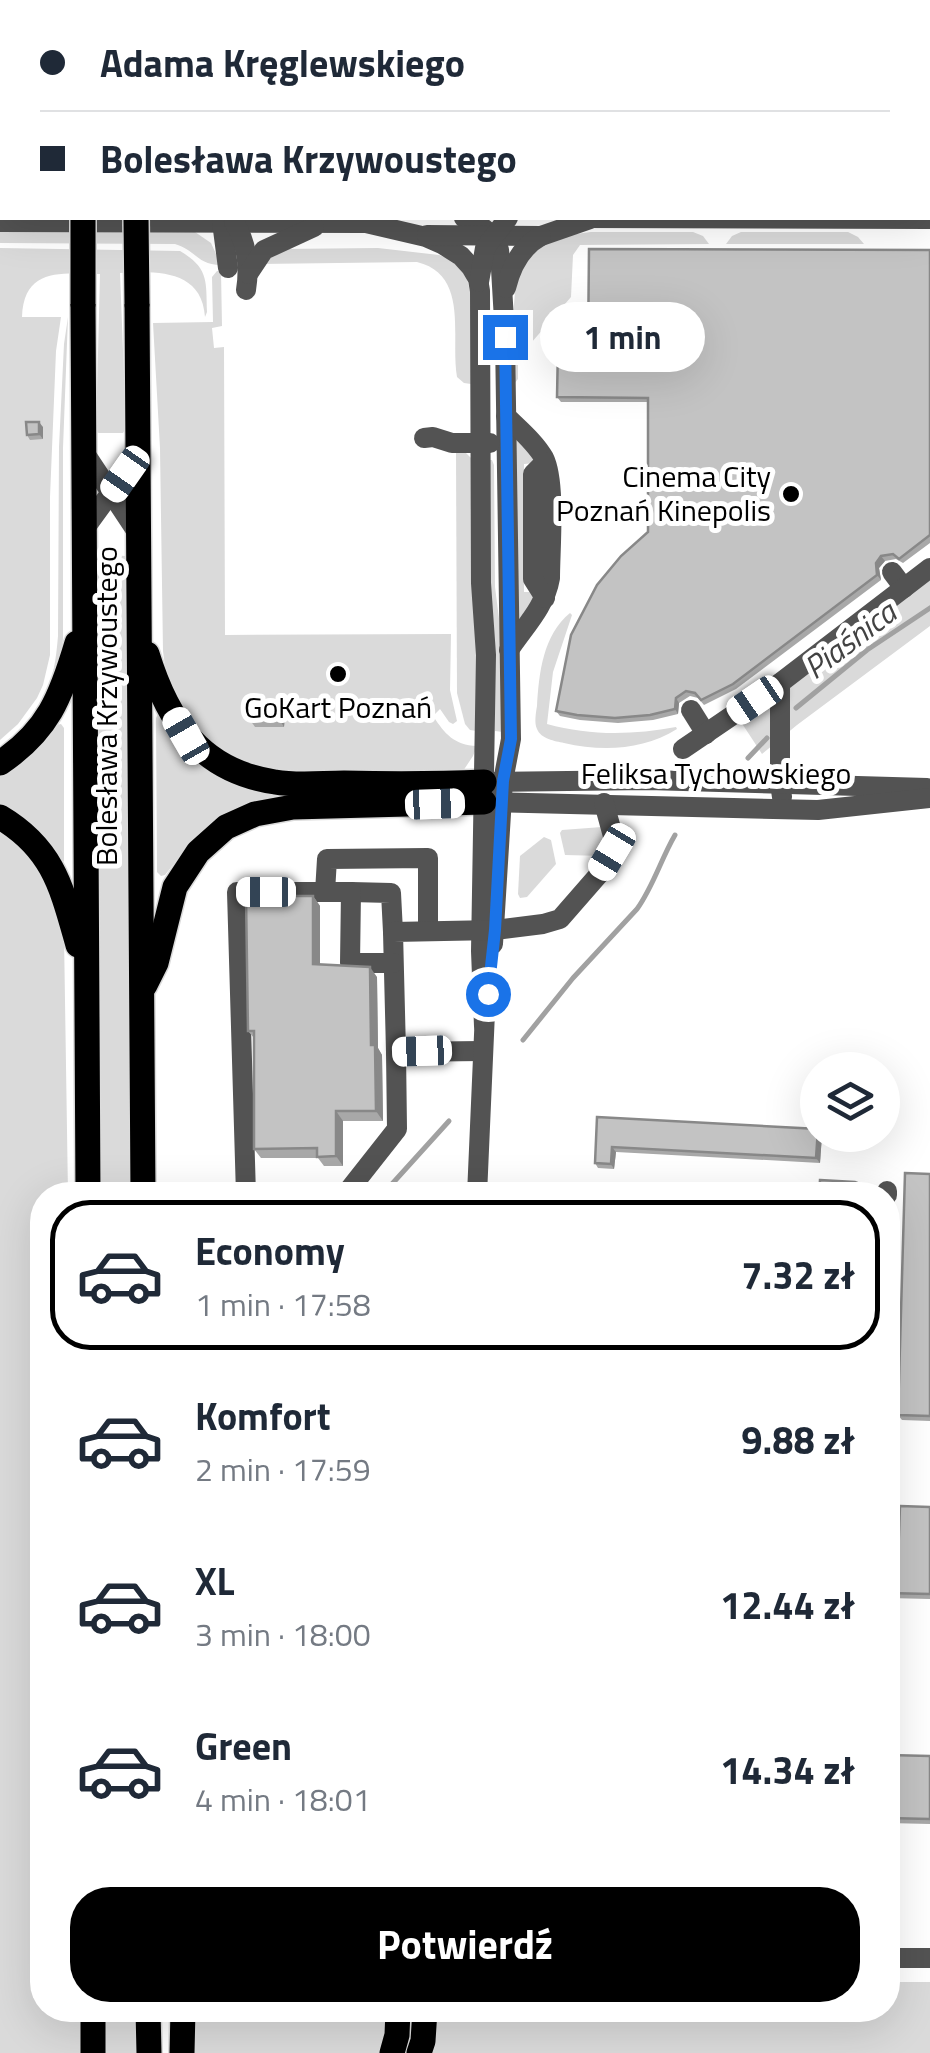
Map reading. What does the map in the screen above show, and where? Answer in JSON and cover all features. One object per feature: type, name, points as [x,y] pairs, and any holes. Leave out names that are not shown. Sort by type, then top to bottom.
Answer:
[{"type":"main road","name":"Bolesława Krzywoustego","points":[[83,220],[88,1182]]},
{"type":"main road","name":"Bolesława Krzywoustego","points":[[136,220],[143,1182]]},
{"type":"main road","points":[[0,763],[30,740],[56,706],[85,614]]},
{"type":"main road","points":[[140,620],[148,656],[167,704],[186,736],[221,765],[278,783],[437,784],[493,792]]},
{"type":"main road","points":[[140,994],[156,963],[174,887],[198,852],[226,827],[265,812],[293,807],[493,792]]},
{"type":"main road","points":[[0,818],[36,844],[50,863],[62,886],[87,979]]},
{"type":"main road","points":[[93,2022],[94,2053]]},
{"type":"main road","points":[[148,2022],[149,2053]]},
{"type":"main road","points":[[182,2053],[183,2022]]},
{"type":"main road","points":[[392,2053],[397,2022]]},
{"type":"main road","points":[[419,2053],[425,2022]]},
{"type":"street","points":[[0,222],[375,220],[434,240],[455,252],[471,266],[479,284]]},
{"type":"street","points":[[470,220],[493,236],[500,250],[506,416],[511,739],[493,792],[484,844],[488,930]]},
{"type":"street","points":[[477,1182],[493,792],[481,583],[479,284],[485,248],[506,220]]},
{"type":"street","points":[[503,300],[515,263],[529,243],[581,220]]},
{"type":"street","points":[[228,222],[241,277],[264,250],[325,222]]},
{"type":"street","points":[[415,234],[540,236]]},
{"type":"street","points":[[506,416],[533,442],[550,480],[550,578],[535,616],[509,650]]},
{"type":"street","points":[[424,442],[433,437],[452,443],[506,444]]},
{"type":"street","points":[[84,452],[139,535]]},
{"type":"street","points":[[84,532],[138,456]]},
{"type":"street","points":[[683,749],[780,683],[898,580],[930,568]]},
{"type":"street","points":[[780,683],[783,808]]},
{"type":"street","points":[[691,710],[706,734]]},
{"type":"street","name":"Feliksa Tychowskiego","points":[[493,792],[648,780],[930,788]]},
{"type":"street","name":"Feliksa Tychowskiego","points":[[493,792],[604,804],[818,810],[930,798]]},
{"type":"street","points":[[393,932],[488,930],[543,924],[564,915],[601,872],[612,852],[613,836],[604,804]]},
{"type":"street","points":[[326,892],[327,859],[428,858],[428,930]]},
{"type":"street","points":[[246,1182],[237,892],[428,893]]},
{"type":"street","points":[[351,892],[350,963],[393,963]]},
{"type":"street","points":[[354,1182],[397,1129],[392,893]]},
{"type":"street","points":[[396,1052],[482,1050]]},
{"type":"street","points":[[900,1958],[930,1958]]},
{"type":"shaded area","points":[[0,231],[195,232],[211,243],[221,265],[207,263],[175,244],[0,243]]},
{"type":"shaded area","points":[[591,232],[693,232],[709,244],[580,245],[573,255],[571,297],[518,358],[518,379],[514,384],[510,356],[520,264],[553,237]]},
{"type":"shaded area","points":[[741,232],[848,232],[864,244],[726,244]]},
{"type":"shaded area","points":[[0,248],[180,251],[196,263],[204,276],[207,312],[205,317],[196,290],[175,276],[120,273],[126,428],[123,433],[99,433],[96,432],[100,274],[48,276],[30,289],[24,301],[22,317],[61,317],[50,497],[50,655],[37,698],[0,740]]},
{"type":"shaded area","points":[[378,248],[439,255],[450,259],[466,275],[471,295],[471,384],[457,377],[451,294],[434,269],[417,262],[259,264],[280,249]]},
{"type":"shaded area","points":[[221,271],[222,326],[212,328],[214,348],[224,347],[225,635],[451,634],[450,690],[457,721],[449,722],[440,709],[433,716],[451,737],[477,746],[463,771],[272,775],[203,743],[167,682],[153,323],[213,322],[212,277]]},
{"type":"shaded area","points":[[68,317],[61,664],[45,709],[13,739],[46,692],[56,653],[59,447]]},
{"type":"shaded area","points":[[512,432],[529,447],[536,463],[524,464],[524,592],[536,592],[536,597],[514,628]]},
{"type":"shaded area","points":[[465,452],[471,458],[477,731],[465,724],[457,693],[456,453]]},
{"type":"shaded area","points":[[490,460],[494,465],[495,587],[504,658],[503,732],[495,731]]},
{"type":"shaded area","points":[[99,554],[127,558],[131,1182],[101,1182]]},
{"type":"shaded area","points":[[930,580],[930,626],[762,754],[741,722]]},
{"type":"shaded area","points":[[570,613],[553,672],[547,724],[611,733],[677,729],[637,745],[608,748],[557,741],[539,732],[536,718],[544,655],[554,632]]},
{"type":"shaded area","points":[[158,714],[213,770],[463,790],[216,821],[195,837],[161,876],[157,872]]},
{"type":"shaded area","points":[[61,724],[64,861],[60,863],[0,810],[0,774]]},
{"type":"shaded area","points":[[0,827],[42,866],[64,936],[68,1182],[30,1182],[30,2022],[81,2022],[81,2053],[0,2053]]},
{"type":"shaded area","points":[[602,827],[603,856],[565,855],[562,830]]},
{"type":"shaded area","points":[[544,837],[551,840],[556,864],[527,897],[520,898],[520,856]]},
{"type":"shaded area","points":[[900,1982],[930,1982],[930,2053],[429,2053],[433,2022],[900,2022]]},
{"type":"shaded area","points":[[107,2022],[136,2022],[136,2053],[107,2053]]},
{"type":"shaded area","points":[[193,2022],[388,2022],[381,2053],[191,2053]]},
{"type":"building","name":"Cinema City Poznań Kinepolis","points":[[589,249],[930,250],[930,535],[899,559],[893,554],[881,556],[876,563],[877,575],[733,684],[701,700],[686,691],[676,698],[675,709],[650,715],[615,718],[556,711],[571,635],[597,585],[648,532],[648,398],[557,397],[558,347],[588,349]]},
{"type":"building","points":[[26,422],[39,422],[39,434],[27,435]]},
{"type":"building","points":[[248,704],[278,705],[278,717],[248,717]]},
{"type":"building","points":[[246,896],[313,896],[313,964],[370,967],[376,1111],[336,1111],[336,1156],[317,1157],[317,1148],[254,1149],[254,1031],[248,1031]]},
{"type":"building","points":[[597,1117],[800,1128],[800,1152],[816,1152],[816,1158],[612,1147],[611,1164],[595,1163]]},
{"type":"building","points":[[905,1173],[930,1174],[930,1416],[900,1415]]},
{"type":"building","points":[[900,1506],[930,1507],[930,1594],[900,1593]]},
{"type":"building","points":[[900,1755],[930,1756],[930,1819],[900,1818]]},
{"type":"waterway","name":"Piaśnica","points":[[796,708],[867,650],[930,608]]},
{"type":"waterway","name":"Piaśnica","points":[[748,758],[767,738]]},
{"type":"waterway","name":"Piaśnica","points":[[523,1040],[637,909],[675,835]]},
{"type":"waterway","name":"Piaśnica","points":[[394,1182],[449,1121]]},
{"type":"place","name":"Cinema City Poznań Kinepolis","points":[[791,494]]},
{"type":"place","name":"GoKart Poznań","points":[[338,674]]},
{"type":"route","points":[[488,994],[503,781],[511,739],[505,337]]}]
